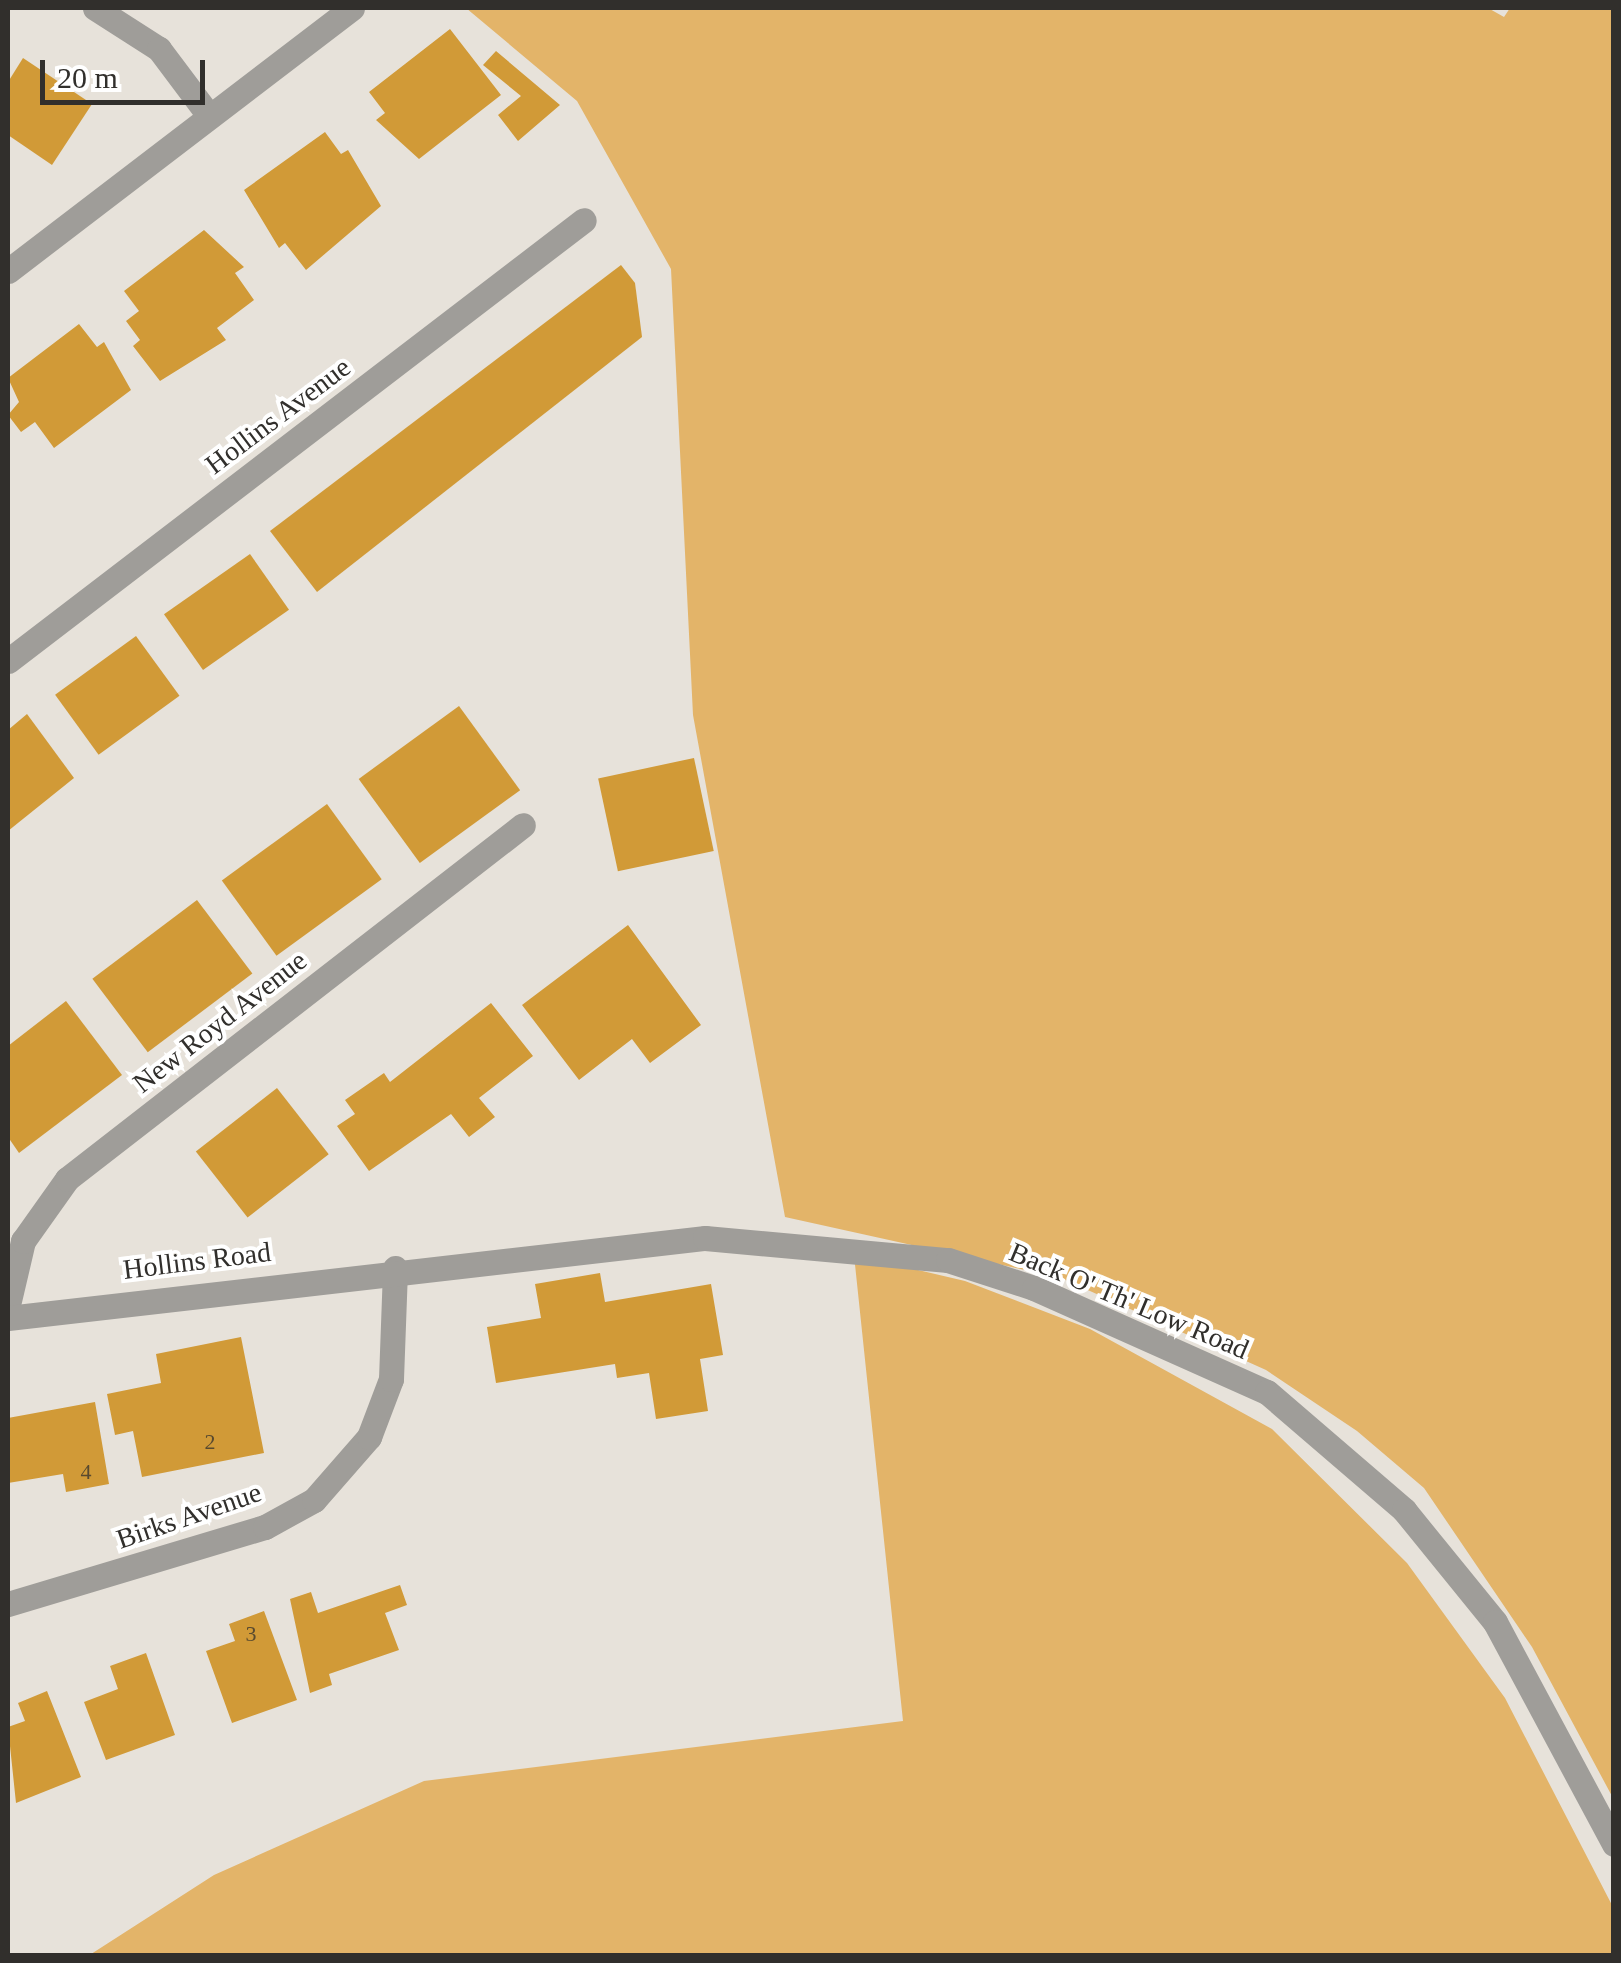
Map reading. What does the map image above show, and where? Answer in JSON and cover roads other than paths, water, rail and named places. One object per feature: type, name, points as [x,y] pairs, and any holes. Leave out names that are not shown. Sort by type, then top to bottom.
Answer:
[{"type":"street","points":[[95,8],[159,49],[207,113]]},
{"type":"street","points":[[8,271],[207,113],[352,8]]},
{"type":"street","name":"Hollins Avenue","points":[[8,661],[584,220]]},
{"type":"street","name":"New Royd Avenue","points":[[8,1306],[24,1241],[67,1179],[523,825]]},
{"type":"street","name":"Back O' Th' Low Road","points":[[395,1268],[705,1238],[806,1240],[948,1260],[1266,1392],[1404,1510],[1495,1622],[1614,1844]]},
{"type":"street","name":"Hollins Road","points":[[8,1318],[395,1268]]},
{"type":"street","name":"Birks Avenue","points":[[8,1604],[265,1527],[314,1500],[368,1437],[391,1379],[395,1268]]}]
